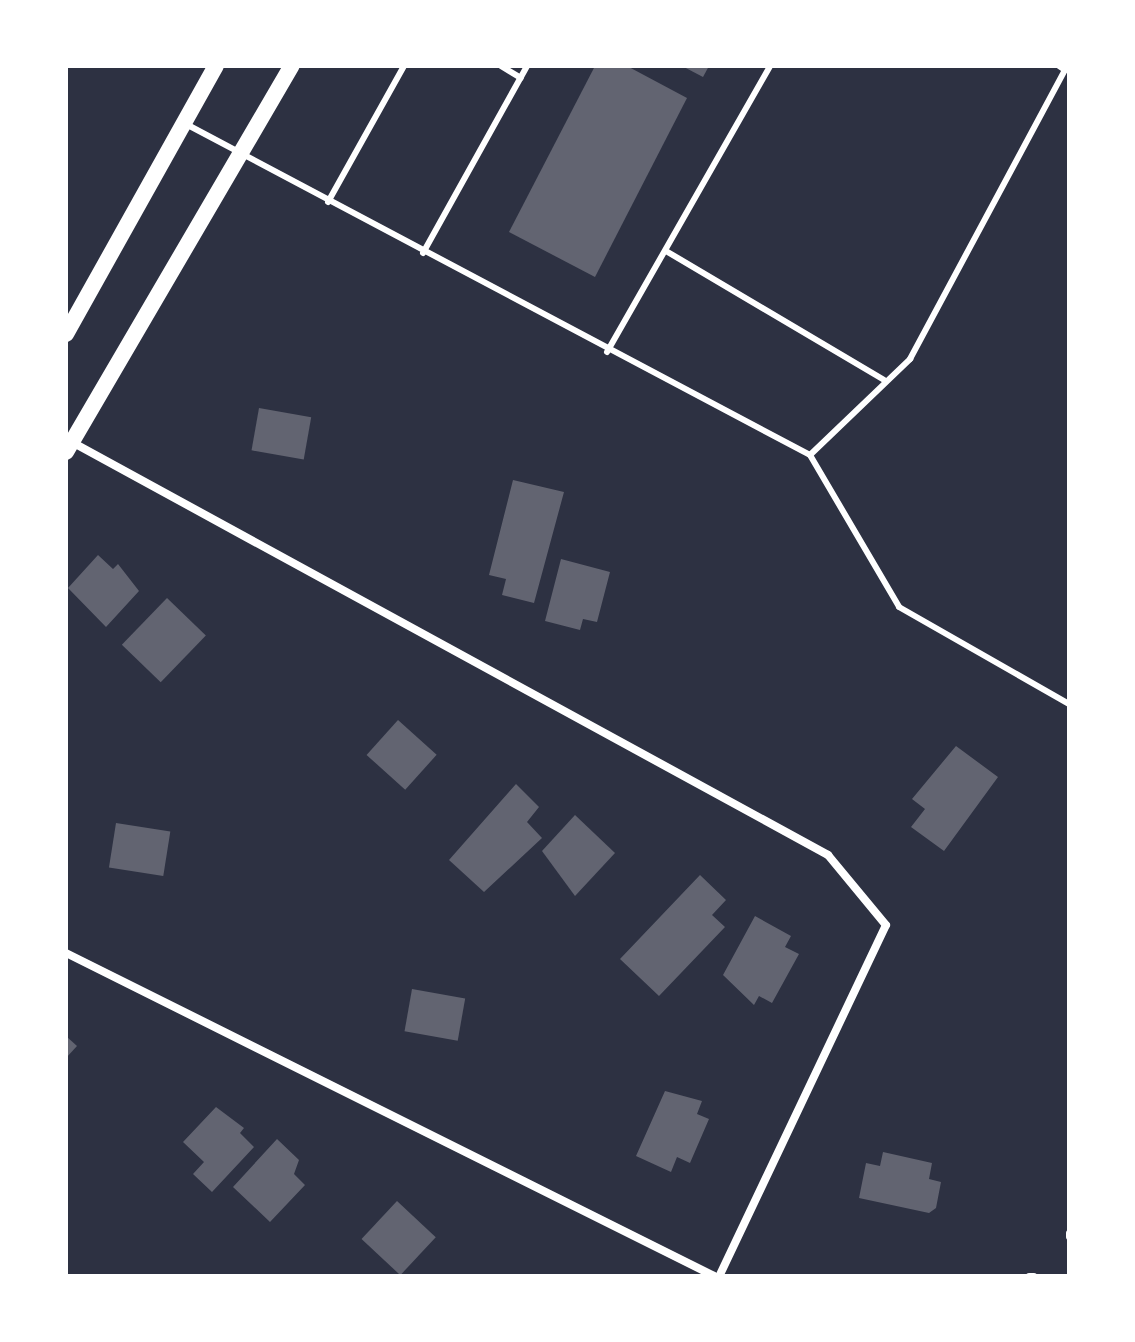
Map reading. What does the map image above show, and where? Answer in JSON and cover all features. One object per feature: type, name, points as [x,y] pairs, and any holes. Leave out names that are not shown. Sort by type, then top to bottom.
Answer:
[{"type":"main road","points":[[66,334],[216,66]]},
{"type":"main road","points":[[69,444],[244,157],[292,66]]},
{"type":"street","points":[[66,953],[716,1276],[886,925],[828,855],[69,444]]},
{"type":"lane","points":[[328,202],[404,66]]},
{"type":"lane","points":[[501,66],[521,78]]},
{"type":"lane","points":[[423,253],[527,66]]},
{"type":"lane","points":[[607,352],[770,66]]},
{"type":"lane","points":[[810,455],[884,380],[910,359],[1065,70],[1059,66]]},
{"type":"lane","points":[[184,123],[607,352],[810,455],[899,607],[1069,704]]},
{"type":"lane","points":[[666,251],[884,380]]},
{"type":"building","points":[[595,66],[627,66],[687,98],[595,277],[509,232]]},
{"type":"building","points":[[682,66],[709,66],[703,77]]},
{"type":"building","points":[[259,408],[311,417],[304,460],[252,450]]},
{"type":"building","points":[[513,480],[564,492],[534,603],[502,595],[506,579],[489,575]]},
{"type":"building","points":[[98,555],[113,569],[118,564],[139,591],[106,627],[68,588]]},
{"type":"building","points":[[561,559],[610,572],[597,622],[583,619],[580,630],[545,621]]},
{"type":"building","points":[[167,598],[206,636],[161,682],[122,645]]},
{"type":"building","points":[[398,720],[437,755],[405,790],[367,755]]},
{"type":"building","points":[[956,746],[998,777],[944,851],[911,827],[925,809],[912,799]]},
{"type":"building","points":[[516,784],[539,807],[527,822],[542,838],[484,892],[449,860]]},
{"type":"building","points":[[575,815],[615,853],[575,896],[542,851]]},
{"type":"building","points":[[116,823],[170,832],[163,876],[109,867]]},
{"type":"building","points":[[700,875],[726,900],[712,915],[725,927],[659,996],[620,959]]},
{"type":"building","points":[[755,916],[791,936],[785,947],[799,954],[772,1003],[759,996],[754,1005],[723,975]]},
{"type":"building","points":[[412,989],[465,998],[458,1041],[405,1031]]},
{"type":"building","points":[[66,1036],[77,1046],[66,1058]]},
{"type":"building","points":[[665,1091],[702,1101],[697,1114],[709,1119],[690,1163],[677,1157],[671,1172],[636,1156]]},
{"type":"building","points":[[216,1107],[244,1128],[240,1133],[254,1147],[212,1192],[193,1174],[204,1162],[183,1142]]},
{"type":"building","points":[[277,1139],[299,1160],[294,1174],[305,1185],[270,1222],[233,1187]]},
{"type":"building","points":[[883,1152],[932,1163],[929,1179],[941,1182],[936,1208],[929,1213],[859,1198],[866,1163],[880,1166]]},
{"type":"building","points":[[397,1201],[436,1237],[400,1275],[362,1239]]}]
